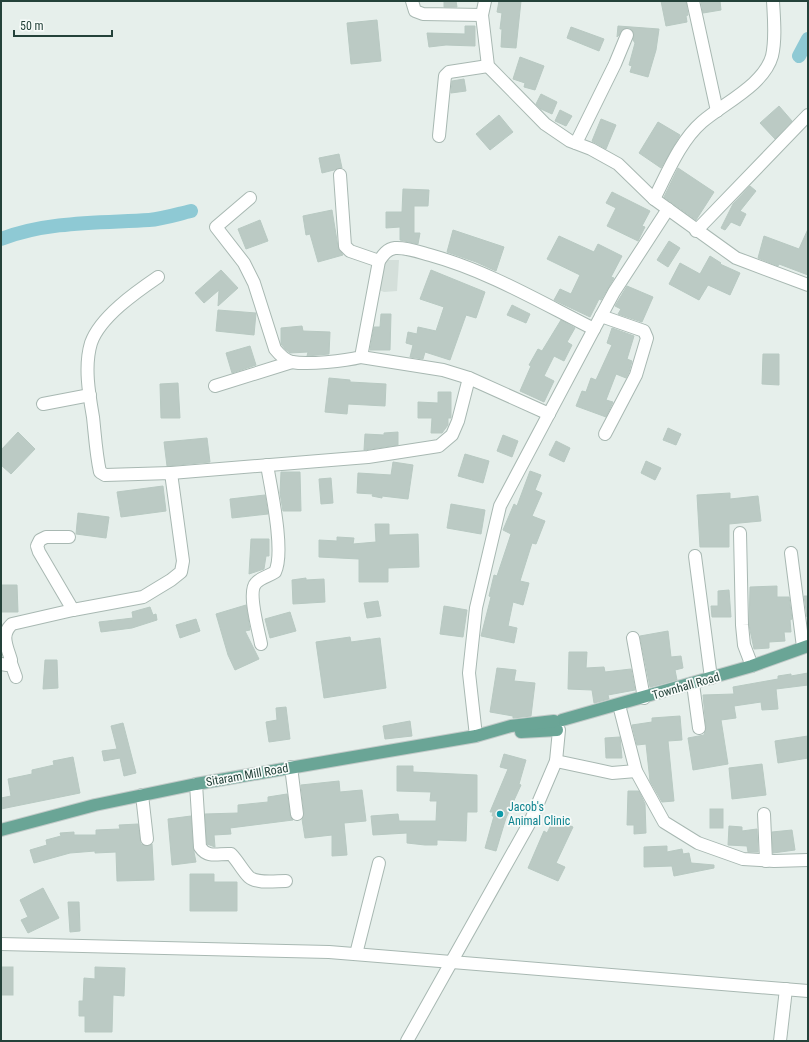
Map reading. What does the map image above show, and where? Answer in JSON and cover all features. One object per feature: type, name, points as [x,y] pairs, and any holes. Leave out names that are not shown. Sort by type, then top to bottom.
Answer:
[{"type":"main road","name":"Townhall Road","points":[[494,731],[512,726],[558,726],[619,705],[752,666],[805,646]]},
{"type":"main road","name":"Sitaram Mill Road","points":[[1,830],[142,795],[196,784],[476,736],[494,731]]},
{"type":"street","points":[[412,1],[416,11],[423,14],[482,15]]},
{"type":"street","points":[[485,1],[482,15],[488,66],[545,124],[576,143],[591,149],[618,164],[654,199],[696,231],[736,258],[808,285]]},
{"type":"street","points":[[693,1],[717,111]]},
{"type":"street","points":[[654,199],[677,153],[701,122],[764,73],[772,56],[774,1]]},
{"type":"street","points":[[576,143],[615,64],[627,35]]},
{"type":"street","points":[[439,136],[445,76],[449,72],[488,66]]},
{"type":"street","points":[[696,231],[806,120]]},
{"type":"street","points":[[340,175],[344,246],[350,251],[379,261]]},
{"type":"street","points":[[250,198],[216,227],[244,263],[254,283],[275,349],[282,357],[292,362]]},
{"type":"street","points":[[476,736],[469,673],[476,608],[500,506],[601,316],[668,209]]},
{"type":"street","points":[[361,357],[379,261],[385,252],[394,248],[413,250],[450,260],[537,298],[594,329]]},
{"type":"street","points":[[158,277],[137,291],[104,322],[92,343],[88,362],[90,396],[100,472],[105,475],[171,474],[368,457],[439,446],[452,435],[458,421],[469,378]]},
{"type":"street","points":[[601,316],[644,331],[648,338],[636,375],[605,434]]},
{"type":"street","points":[[215,386],[292,362],[345,361],[361,357],[443,370],[469,378],[549,414]]},
{"type":"street","points":[[43,404],[90,396]]},
{"type":"street","points":[[261,644],[252,596],[253,588],[256,583],[275,572],[278,560],[277,518],[267,465]]},
{"type":"street","points":[[16,678],[6,663],[11,660],[4,637],[6,630],[12,624],[73,610],[143,597],[181,572],[183,561],[171,474]]},
{"type":"street","points":[[740,533],[742,625],[744,645],[752,666]]},
{"type":"street","points":[[69,537],[46,537],[40,540],[38,546],[39,552],[73,610]]},
{"type":"street","points":[[791,553],[805,646]]},
{"type":"street","points":[[695,556],[711,678]]},
{"type":"street","points":[[633,638],[644,698]]},
{"type":"street","points":[[693,684],[699,728]]},
{"type":"street","points":[[619,705],[636,771],[664,822],[677,832],[698,843],[743,859],[766,861],[808,860]]},
{"type":"street","points":[[410,1040],[451,961],[530,822],[556,761],[558,726]]},
{"type":"street","points":[[556,761],[612,773],[636,771]]},
{"type":"street","points":[[291,767],[297,814]]},
{"type":"street","points":[[196,784],[200,847],[204,853],[231,854],[249,877],[257,881],[286,881]]},
{"type":"street","points":[[142,795],[147,839]]},
{"type":"street","points":[[764,814],[766,861]]},
{"type":"street","points":[[356,954],[379,863]]},
{"type":"street","points":[[1,944],[329,952],[808,991]]},
{"type":"street","points":[[780,1041],[786,989]]},
{"type":"shaded area","points":[[382,260],[399,260],[397,291],[384,292],[376,289]]},
{"type":"building","points":[[444,1],[456,1],[457,7],[444,7]]},
{"type":"building","points":[[499,1],[521,1],[516,48],[501,47],[502,29],[500,29],[502,13],[497,12]]},
{"type":"building","points":[[661,1],[686,1],[688,15],[686,16],[687,22],[666,26]]},
{"type":"building","points":[[701,1],[720,1],[721,10],[703,13]]},
{"type":"building","points":[[377,20],[381,61],[351,64],[347,23]]},
{"type":"building","points":[[465,26],[475,26],[475,46],[446,45],[429,47],[427,33],[465,34]]},
{"type":"building","points":[[618,26],[659,29],[656,50],[648,77],[630,72],[632,66],[629,65],[635,43],[633,40],[634,34],[630,28],[626,28],[617,37]]},
{"type":"building","points":[[571,27],[604,39],[599,51],[567,38]]},
{"type":"building","points":[[520,57],[544,66],[535,90],[524,87],[525,83],[513,79]]},
{"type":"building","points":[[464,79],[466,91],[451,93],[452,81]]},
{"type":"building","points":[[541,94],[557,102],[552,114],[541,109],[536,104]]},
{"type":"building","points":[[779,106],[792,121],[775,139],[760,123]]},
{"type":"building","points":[[560,110],[572,116],[566,126],[555,121]]},
{"type":"building","points":[[499,115],[513,132],[490,150],[476,134]]},
{"type":"building","points":[[601,119],[616,125],[606,149],[592,141]]},
{"type":"building","points":[[658,122],[680,135],[661,168],[639,153]]},
{"type":"building","points":[[339,154],[342,168],[322,173],[319,158]]},
{"type":"building","points":[[678,168],[714,192],[696,220],[664,197]]},
{"type":"building","points":[[750,186],[756,191],[740,211],[746,214],[740,226],[731,222],[725,230],[721,228],[733,204]]},
{"type":"building","points":[[403,189],[429,190],[428,206],[414,206],[414,233],[420,233],[418,244],[400,240],[400,227],[386,228],[386,212],[402,212]]},
{"type":"building","points":[[612,192],[650,211],[642,226],[645,227],[638,241],[607,226],[616,208],[606,203]]},
{"type":"building","points":[[332,210],[338,247],[343,255],[318,262],[310,234],[306,235],[303,216]]},
{"type":"building","points":[[260,220],[268,241],[246,249],[238,229]]},
{"type":"building","points":[[808,229],[808,275],[758,258],[764,236],[799,249]]},
{"type":"building","points":[[453,230],[504,247],[496,271],[447,252]]},
{"type":"building","points":[[559,236],[594,252],[598,244],[622,256],[611,277],[614,278],[601,300],[599,299],[590,317],[554,300],[560,289],[571,294],[580,275],[547,259]]},
{"type":"building","points":[[669,241],[680,248],[668,267],[657,260]]},
{"type":"building","points":[[710,256],[721,263],[720,264],[740,273],[730,295],[708,285],[699,300],[669,284],[680,263],[700,274]]},
{"type":"building","points":[[221,270],[238,288],[218,306],[219,290],[204,303],[195,293]]},
{"type":"building","points":[[431,270],[485,292],[476,318],[466,315],[450,360],[425,352],[423,359],[410,357],[413,345],[406,343],[408,332],[417,334],[418,327],[436,331],[444,307],[420,299]]},
{"type":"building","points":[[627,286],[653,297],[642,322],[618,314],[621,309],[615,306]]},
{"type":"building","points":[[512,305],[530,314],[526,323],[507,315]]},
{"type":"building","points":[[218,310],[256,313],[254,335],[216,331]]},
{"type":"building","points":[[381,314],[391,314],[390,350],[370,350],[374,327],[380,327]]},
{"type":"building","points":[[561,320],[575,328],[567,342],[572,345],[564,361],[554,356],[544,376],[554,381],[544,402],[520,391],[531,366],[529,365],[538,349],[542,351]]},
{"type":"building","points":[[302,326],[303,331],[330,332],[329,354],[307,356],[308,352],[290,353],[285,349],[281,344],[281,328]]},
{"type":"building","points":[[612,328],[634,336],[627,359],[632,361],[629,372],[626,378],[616,374],[606,400],[613,402],[606,417],[576,406],[582,391],[586,392],[591,378],[596,380],[612,345],[607,343]]},
{"type":"building","points":[[250,346],[256,365],[232,373],[226,353]]},
{"type":"building","points":[[763,354],[779,354],[779,385],[762,384]]},
{"type":"building","points":[[329,378],[350,380],[350,382],[386,384],[385,406],[348,404],[347,414],[325,412]]},
{"type":"building","points":[[178,383],[180,418],[161,418],[160,384]]},
{"type":"building","points":[[438,392],[451,392],[451,418],[448,418],[448,425],[442,433],[431,433],[432,418],[418,418],[418,402],[438,403]]},
{"type":"building","points":[[668,428],[681,434],[676,445],[663,440]]},
{"type":"building","points":[[18,432],[35,449],[11,474],[1,465],[1,450]]},
{"type":"building","points":[[398,432],[398,445],[364,450],[365,434],[384,435],[384,433]]},
{"type":"building","points":[[503,435],[518,441],[512,457],[497,451]]},
{"type":"building","points":[[207,438],[210,462],[167,466],[164,442]]},
{"type":"building","points":[[556,441],[570,448],[564,462],[549,455]]},
{"type":"building","points":[[465,454],[489,461],[483,483],[458,476]]},
{"type":"building","points":[[646,461],[661,468],[655,480],[641,473]]},
{"type":"building","points":[[393,462],[413,465],[408,499],[382,496],[382,498],[372,496],[373,494],[357,493],[358,473],[391,475]]},
{"type":"building","points":[[530,471],[541,475],[535,490],[542,493],[532,516],[545,521],[536,544],[532,543],[520,581],[529,583],[523,605],[513,602],[508,626],[517,628],[514,643],[481,636],[491,597],[489,596],[494,575],[497,576],[511,534],[503,530],[514,504],[517,506]]},
{"type":"building","points":[[281,472],[300,472],[301,511],[283,511],[280,493]]},
{"type":"building","points":[[331,478],[333,503],[321,504],[319,479]]},
{"type":"building","points":[[163,486],[166,511],[121,517],[117,492]]},
{"type":"building","points":[[730,493],[730,499],[758,496],[761,521],[729,524],[729,547],[700,547],[697,495]]},
{"type":"building","points":[[265,495],[268,514],[232,518],[230,499]]},
{"type":"building","points":[[451,504],[485,510],[481,534],[447,528]]},
{"type":"building","points":[[78,513],[109,517],[106,538],[76,534]]},
{"type":"building","points":[[375,524],[389,524],[389,535],[418,534],[419,567],[388,568],[388,582],[359,582],[359,559],[319,557],[319,540],[337,541],[337,537],[354,538],[353,544],[376,542]]},
{"type":"building","points":[[251,539],[269,539],[269,556],[266,556],[264,569],[249,574]]},
{"type":"building","points":[[306,578],[306,580],[324,579],[325,602],[293,604],[292,580]]},
{"type":"building","points":[[1,585],[17,585],[18,612],[1,612]]},
{"type":"building","points":[[777,586],[777,597],[789,597],[792,619],[790,620],[791,632],[784,632],[785,641],[769,642],[769,648],[754,649],[749,625],[750,587]]},
{"type":"building","points":[[729,590],[731,617],[712,617],[711,606],[718,606],[718,591]]},
{"type":"building","points":[[804,596],[808,596],[807,617]]},
{"type":"building","points":[[378,601],[381,616],[367,618],[364,603]]},
{"type":"building","points":[[246,605],[250,630],[245,631],[259,659],[235,670],[228,655],[216,614]]},
{"type":"building","points":[[444,606],[467,610],[463,637],[440,634]]},
{"type":"building","points":[[150,607],[153,615],[156,614],[157,620],[132,628],[101,632],[99,622],[133,618],[132,612]]},
{"type":"building","points":[[290,612],[296,631],[270,638],[265,619]]},
{"type":"building","points":[[196,619],[200,631],[180,638],[176,625]]},
{"type":"building","points":[[668,631],[671,657],[681,656],[683,668],[675,670],[677,680],[650,687],[640,636]]},
{"type":"building","points":[[350,637],[351,642],[380,638],[386,688],[324,698],[316,642]]},
{"type":"building","points":[[569,652],[587,652],[586,668],[604,667],[605,672],[631,669],[635,690],[608,695],[609,699],[594,703],[592,690],[568,689]]},
{"type":"building","points":[[45,660],[57,660],[58,688],[43,689]]},
{"type":"building","points":[[497,668],[516,670],[514,681],[535,683],[531,716],[513,718],[513,716],[490,712]]},
{"type":"building","points":[[808,673],[808,685],[776,689],[778,709],[762,710],[761,702],[734,706],[736,718],[721,720],[728,764],[693,770],[688,738],[704,735],[706,727],[703,695],[734,694],[733,687],[778,679],[778,676],[791,674],[791,676]]},
{"type":"building","points":[[286,707],[290,739],[269,742],[266,722],[277,720],[276,708]]},
{"type":"building","points":[[680,716],[682,740],[668,741],[674,801],[662,802],[650,781],[646,744],[637,745],[632,725],[652,722],[652,718]]},
{"type":"building","points":[[410,721],[412,736],[385,739],[383,726]]},
{"type":"building","points":[[123,723],[136,773],[124,776],[120,758],[104,761],[102,751],[117,749],[111,726]]},
{"type":"building","points":[[808,736],[808,758],[778,763],[775,741]]},
{"type":"building","points":[[620,737],[622,758],[606,758],[605,738]]},
{"type":"building","points":[[504,754],[526,760],[519,784],[521,785],[506,818],[496,851],[485,848],[494,816],[492,816],[493,812],[490,812],[508,769],[500,767]]},
{"type":"building","points":[[73,757],[80,793],[1,809],[1,798],[11,796],[8,779],[32,774],[32,770],[54,765],[53,761]]},
{"type":"building","points":[[762,764],[766,795],[732,799],[729,768]]},
{"type":"building","points":[[397,766],[413,766],[413,772],[477,775],[477,812],[467,812],[466,841],[437,840],[437,845],[425,845],[407,843],[407,833],[373,835],[371,816],[398,814],[399,821],[436,821],[437,801],[430,801],[431,792],[397,791]]},
{"type":"building","points":[[339,781],[340,792],[362,790],[366,821],[344,823],[347,855],[332,856],[332,835],[305,838],[302,819],[304,813],[301,785]]},
{"type":"building","points":[[628,791],[639,791],[645,804],[646,833],[634,834],[634,825],[627,825]]},
{"type":"building","points":[[287,794],[290,815],[293,820],[230,828],[231,834],[214,835],[215,847],[207,844],[205,814],[238,813],[238,805],[268,802],[268,797]]},
{"type":"building","points":[[710,809],[723,809],[723,828],[710,828]]},
{"type":"building","points":[[191,816],[193,847],[196,862],[172,865],[168,819]]},
{"type":"building","points":[[554,819],[573,827],[556,863],[565,867],[558,881],[528,868],[544,831],[547,833]]},
{"type":"building","points":[[138,824],[141,844],[147,846],[152,844],[154,880],[117,881],[116,852],[95,853],[95,851],[70,853],[34,863],[30,850],[47,845],[46,840],[61,836],[60,833],[74,832],[74,835],[96,835],[96,830],[120,829],[119,825]]},
{"type":"building","points":[[729,826],[742,827],[742,831],[757,829],[758,852],[748,852],[747,846],[728,845]]},
{"type":"building","points":[[792,830],[795,850],[773,853],[772,832]]},
{"type":"building","points":[[667,846],[667,852],[682,849],[683,854],[689,853],[691,863],[714,865],[714,868],[674,876],[672,866],[644,867],[644,847]]},
{"type":"building","points":[[190,874],[214,874],[214,882],[237,882],[237,911],[190,911]]},
{"type":"building","points":[[43,888],[59,918],[28,933],[21,920],[28,917],[20,900]]},
{"type":"building","points":[[68,902],[79,902],[80,931],[70,932]]},
{"type":"building","points":[[1,967],[13,967],[13,995],[1,995]]},
{"type":"building","points":[[95,967],[125,968],[124,996],[113,995],[112,1032],[85,1032],[85,1016],[79,1016],[79,1001],[83,1001],[84,978],[95,979]]},
{"type":"waterway","points":[[799,56],[808,39]]},
{"type":"waterway","points":[[1,239],[19,233],[56,226],[165,218],[191,211]]},
{"type":"place","name":"Jacob's Animal Clinic","points":[[500,814]]}]
